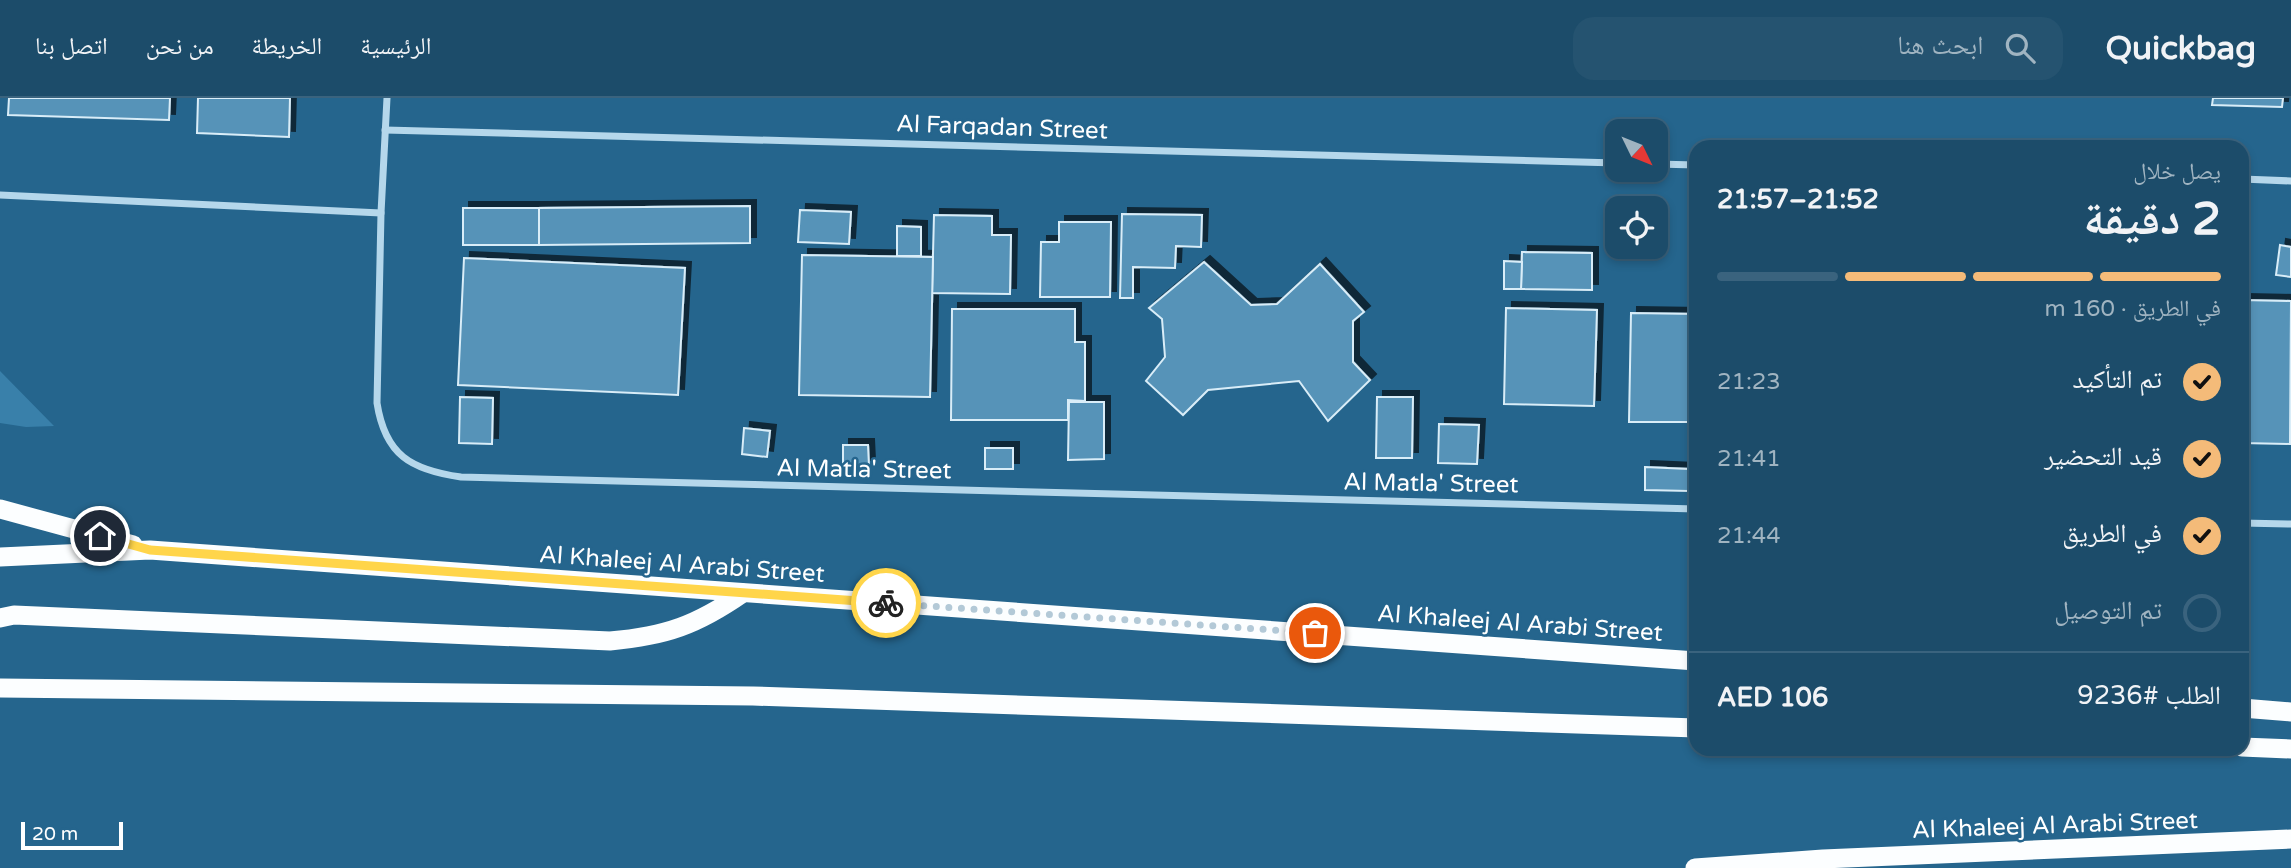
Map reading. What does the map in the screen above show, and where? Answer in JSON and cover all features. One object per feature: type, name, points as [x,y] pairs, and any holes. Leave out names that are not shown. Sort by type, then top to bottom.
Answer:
[{"type":"highway","points":[[0,509],[150,550]]},
{"type":"highway","name":"Al Khaleej Al Arabi Street","points":[[0,557],[150,550],[1689,661]]},
{"type":"highway","points":[[0,618],[14,615],[610,641],[646,638],[681,628],[714,613],[743,593]]},
{"type":"highway","points":[[0,688],[753,696],[1689,728]]},
{"type":"highway","points":[[2249,709],[2291,712]]},
{"type":"highway","points":[[2249,747],[2291,749]]},
{"type":"highway","name":"Al Khaleej Al Arabi Street","points":[[1695,868],[1822,859],[2291,839]]},
{"type":"street","name":"Al Matla' Street","points":[[387,98],[381,213],[377,403],[380,419],[393,448],[403,459],[439,474],[461,477],[1689,509]]},
{"type":"street","name":"Al Farqadan Street","points":[[385,130],[1605,163]]},
{"type":"street","points":[[1668,164],[1689,165]]},
{"type":"street","points":[[2249,179],[2291,181]]},
{"type":"street","points":[[0,195],[381,213]]},
{"type":"street","points":[[2249,523],[2291,524]]},
{"type":"shaded area","points":[[0,371],[54,426],[26,427],[0,423]]},
{"type":"building","points":[[9,98],[170,98],[169,120],[8,115]]},
{"type":"building","points":[[198,98],[290,98],[289,137],[197,133]]},
{"type":"building","points":[[2213,98],[2283,98],[2282,107],[2212,105]]},
{"type":"building","points":[[750,206],[750,243],[539,245],[539,208]]},
{"type":"building","points":[[463,208],[539,208],[539,245],[463,245]]},
{"type":"building","points":[[800,210],[851,212],[849,244],[798,242]]},
{"type":"building","points":[[1122,214],[1202,215],[1201,247],[1176,246],[1175,268],[1133,267],[1133,298],[1120,298]]},
{"type":"building","points":[[934,215],[992,216],[992,235],[1011,235],[1010,294],[932,293]]},
{"type":"building","points":[[1059,222],[1111,222],[1110,297],[1040,297],[1041,242],[1059,242]]},
{"type":"building","points":[[897,226],[921,227],[921,256],[897,256]]},
{"type":"building","points":[[2280,245],[2291,247],[2291,277],[2276,275]]},
{"type":"building","points":[[1522,252],[1592,253],[1592,290],[1521,289]]},
{"type":"building","points":[[802,255],[933,257],[930,397],[799,395]]},
{"type":"building","points":[[464,258],[685,268],[678,395],[458,385]]},
{"type":"building","points":[[1504,261],[1522,262],[1521,289],[1504,289]]},
{"type":"building","points":[[1204,262],[1251,305],[1277,304],[1320,264],[1364,312],[1353,321],[1353,362],[1370,380],[1328,421],[1299,381],[1208,390],[1183,415],[1146,381],[1165,357],[1162,319],[1149,308]]},
{"type":"building","points":[[2249,300],[2291,301],[2290,444],[2249,443]]},
{"type":"building","points":[[1506,308],[1597,310],[1594,406],[1504,404]]},
{"type":"building","points":[[952,309],[1075,309],[1075,342],[1085,342],[1085,401],[1068,400],[1068,420],[951,420]]},
{"type":"building","points":[[1631,313],[1689,314],[1689,422],[1629,422]]},
{"type":"building","points":[[460,397],[493,398],[492,444],[459,443]]},
{"type":"building","points":[[1377,397],[1413,397],[1412,458],[1376,458]]},
{"type":"building","points":[[1069,402],[1104,402],[1104,459],[1068,460]]},
{"type":"building","points":[[1439,424],[1479,425],[1477,464],[1438,463]]},
{"type":"building","points":[[744,428],[770,431],[767,457],[742,454]]},
{"type":"building","points":[[843,445],[868,445],[869,466],[843,466]]},
{"type":"building","points":[[985,448],[1013,448],[1013,469],[985,469]]},
{"type":"building","points":[[1645,467],[1689,469],[1689,491],[1645,490]]},
{"type":"way so far","points":[[886,603],[1315,633]]},
{"type":"route","points":[[100,536],[150,550],[886,603]]}]
